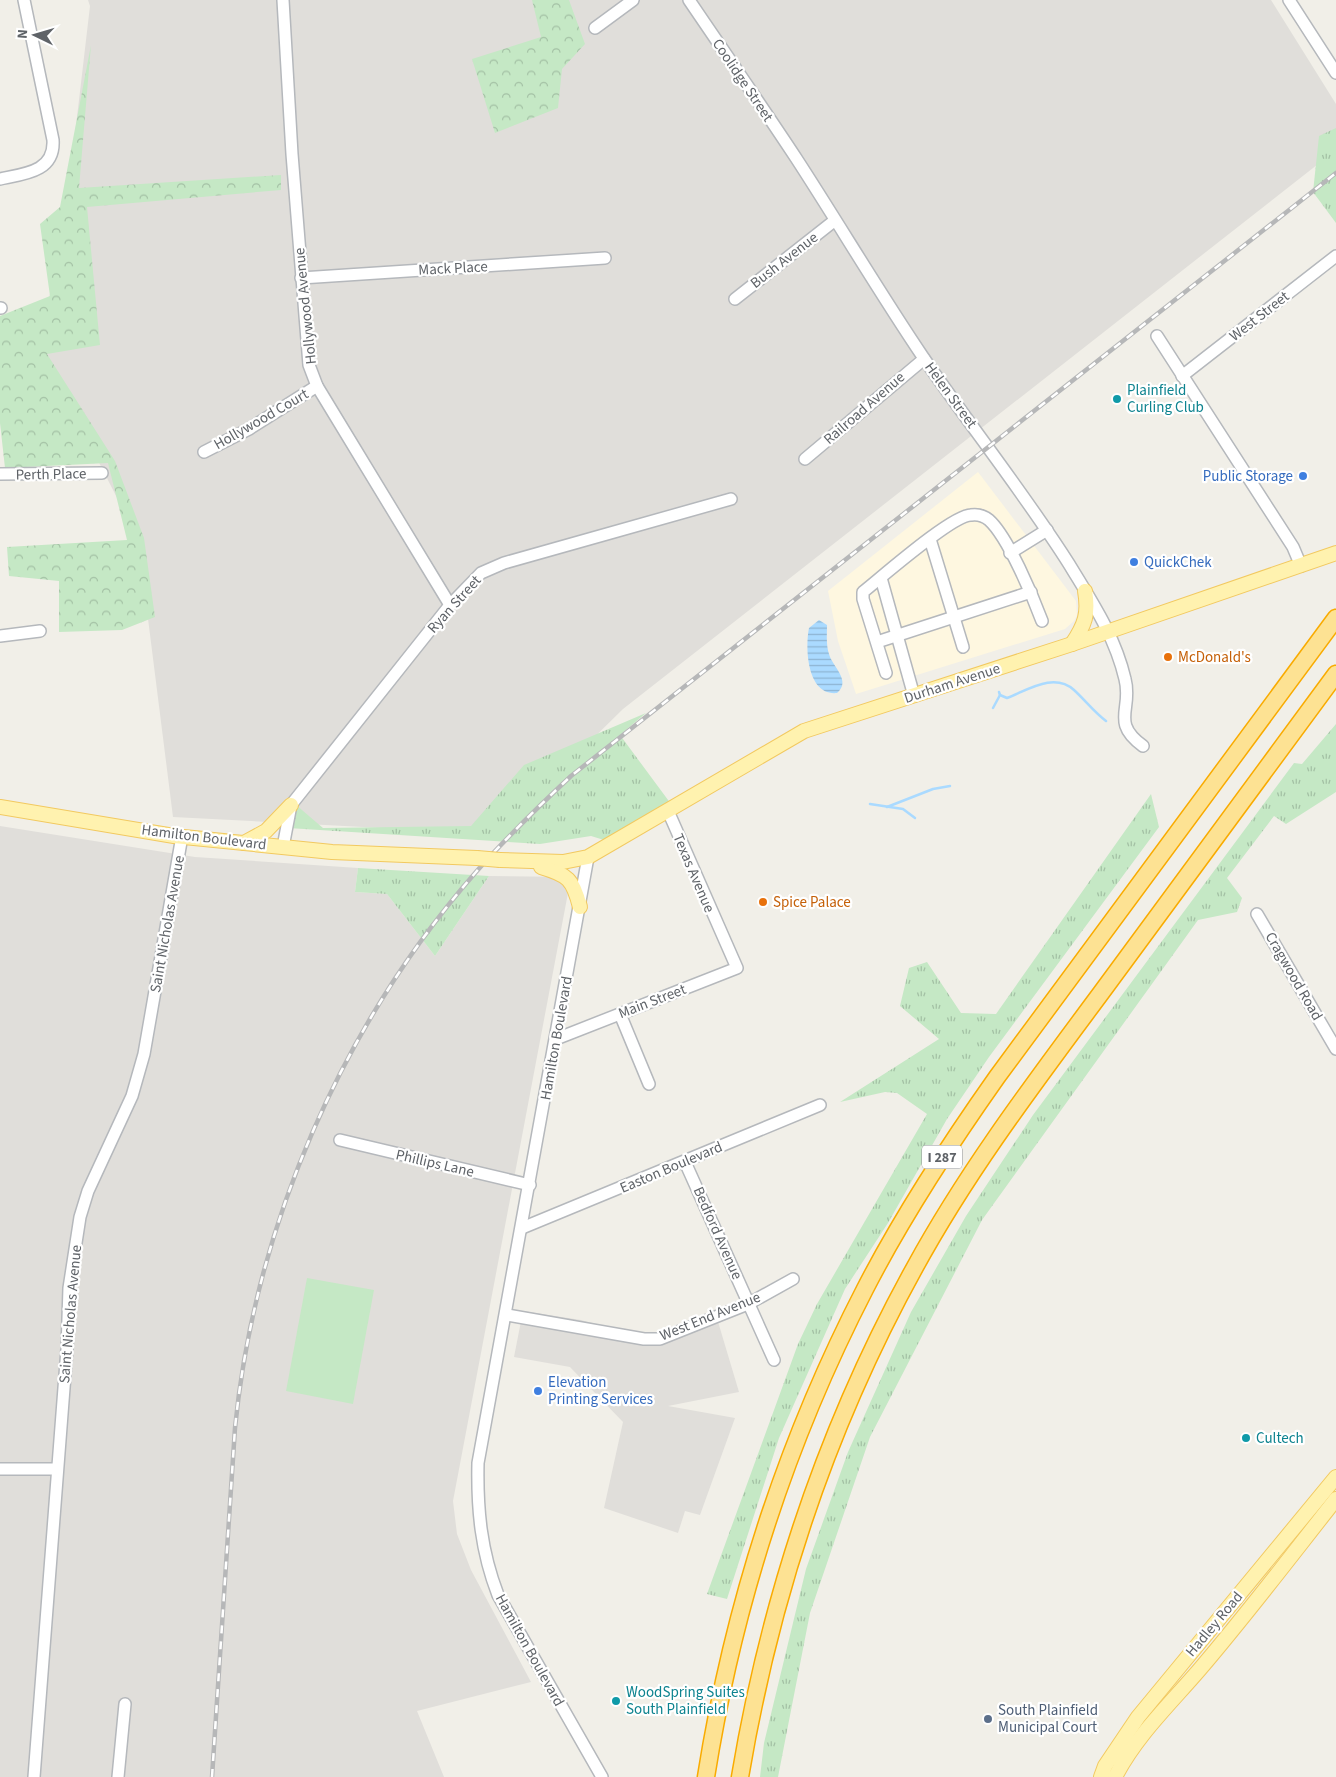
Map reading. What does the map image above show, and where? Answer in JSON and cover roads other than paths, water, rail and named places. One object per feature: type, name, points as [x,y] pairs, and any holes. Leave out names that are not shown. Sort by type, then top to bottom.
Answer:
[{"type":"highway","name":"I 287","points":[[706,1777],[726,1672],[764,1532],[802,1426],[865,1288],[914,1202],[953,1139],[991,1084],[1336,618]]},
{"type":"highway","name":"I 287","points":[[740,1777],[768,1640],[805,1516],[843,1416],[867,1362],[916,1266],[957,1196],[1014,1110],[1336,674]]},
{"type":"main road","name":"Durham Avenue","points":[[588,857],[804,731],[1072,644],[1109,629],[1217,596],[1336,553]]},
{"type":"main road","points":[[1072,644],[1086,621],[1088,608],[1085,590]]},
{"type":"main road","points":[[244,843],[266,831],[291,805]]},
{"type":"main road","name":"Hamilton Boulevard","points":[[0,807],[182,836],[332,852],[564,862],[588,857]]},
{"type":"main road","points":[[521,860],[558,872],[568,878],[575,887],[580,907]]},
{"type":"main road","name":"Hadley Road","points":[[1100,1777],[1105,1766],[1138,1717],[1336,1477]]},
{"type":"main road","name":"Hadley Road","points":[[1115,1777],[1148,1728],[1200,1668],[1336,1499]]},
{"type":"main road","points":[[1138,1717],[1148,1728]]},
{"type":"street","points":[[0,179],[36,171],[44,166],[53,151],[53,140],[24,0]]},
{"type":"street","name":"Hollywood Avenue","points":[[283,0],[301,278],[309,365],[317,386],[450,605]]},
{"type":"street","points":[[595,28],[633,0]]},
{"type":"street","name":"Coolidge Street","points":[[689,0],[796,159]]},
{"type":"street","points":[[1289,0],[1336,73]]},
{"type":"street","name":"Helen Street","points":[[796,159],[924,359],[1047,530],[1109,629],[1128,692],[1123,713],[1125,723],[1132,738],[1144,746]]},
{"type":"street","name":"Bush Avenue","points":[[735,299],[834,221]]},
{"type":"street","name":"West Street","points":[[1182,376],[1336,256]]},
{"type":"street","name":"Mack Place","points":[[301,278],[605,258]]},
{"type":"street","points":[[1157,336],[1294,547],[1301,566]]},
{"type":"street","name":"Railroad Avenue","points":[[805,459],[924,359]]},
{"type":"street","name":"Hollywood Court","points":[[204,452],[249,429],[317,386]]},
{"type":"street","name":"Perth Place","points":[[0,474],[102,473]]},
{"type":"street","name":"Ryan Street","points":[[283,847],[291,805],[450,605],[482,573],[504,563],[731,499]]},
{"type":"street","points":[[886,673],[863,599],[863,592],[952,522],[970,514],[977,515],[990,522],[1010,553],[1031,592],[1042,621]]},
{"type":"street","points":[[1010,553],[1047,530]]},
{"type":"street","points":[[930,539],[963,647]]},
{"type":"street","points":[[881,578],[914,696]]},
{"type":"street","points":[[877,642],[1031,592]]},
{"type":"street","points":[[0,636],[40,631]]},
{"type":"street","name":"Texas Avenue","points":[[668,811],[730,958]]},
{"type":"street","name":"Saint Nicholas Avenue","points":[[34,1777],[58,1469],[69,1288],[76,1240],[88,1191],[127,1109],[144,1054],[182,836]]},
{"type":"street","name":"Hamilton Boulevard","points":[[588,857],[478,1464],[477,1505],[487,1565],[498,1594],[520,1636],[602,1777]]},
{"type":"street","name":"Cragwood Road","points":[[1257,914],[1334,1040]]},
{"type":"street","name":"Main Street","points":[[556,1039],[737,968],[730,958]]},
{"type":"street","points":[[620,1014],[649,1084]]},
{"type":"street","name":"Easton Boulevard","points":[[522,1228],[685,1162],[820,1104]]},
{"type":"street","name":"Phillips Lane","points":[[340,1140],[530,1185]]},
{"type":"street","name":"Bedford Avenue","points":[[685,1162],[728,1253],[748,1304],[774,1360]]},
{"type":"street","name":"West End Avenue","points":[[506,1315],[644,1339],[660,1339],[748,1304],[793,1279]]},
{"type":"street","points":[[0,1469],[58,1469]]},
{"type":"street","points":[[118,1777],[125,1704]]},
{"type":"water","points":[[819,620],[827,625],[829,654],[842,679],[841,688],[837,693],[827,692],[819,687],[810,669],[807,647],[809,628]]},
{"type":"waterway","points":[[1000,695],[1007,698],[1041,684],[1058,683],[1074,690],[1106,721]]},
{"type":"waterway","points":[[993,708],[1000,695],[999,692]]},
{"type":"waterway","points":[[887,807],[933,789],[950,786]]},
{"type":"waterway","points":[[870,804],[903,809],[915,818]]},
{"type":"railway","points":[[212,1777],[235,1428],[246,1352],[262,1277],[285,1204],[313,1132],[346,1062],[385,995],[428,932],[487,859],[571,776],[1336,173]]},
{"type":"place","name":"Plainfield Curling Club","points":[[1117,399]]},
{"type":"place","name":"Public Storage","points":[[1303,476]]},
{"type":"place","name":"QuickChek","points":[[1134,562]]},
{"type":"place","name":"McDonald's","points":[[1168,657]]},
{"type":"place","name":"Spice Palace","points":[[763,902]]},
{"type":"place","name":"Elevation Printing Services","points":[[538,1391]]},
{"type":"place","name":"Cultech","points":[[1246,1438]]},
{"type":"place","name":"WoodSpring Suites South Plainfield","points":[[616,1701]]},
{"type":"place","name":"South Plainfield Municipal Court","points":[[988,1719]]}]
